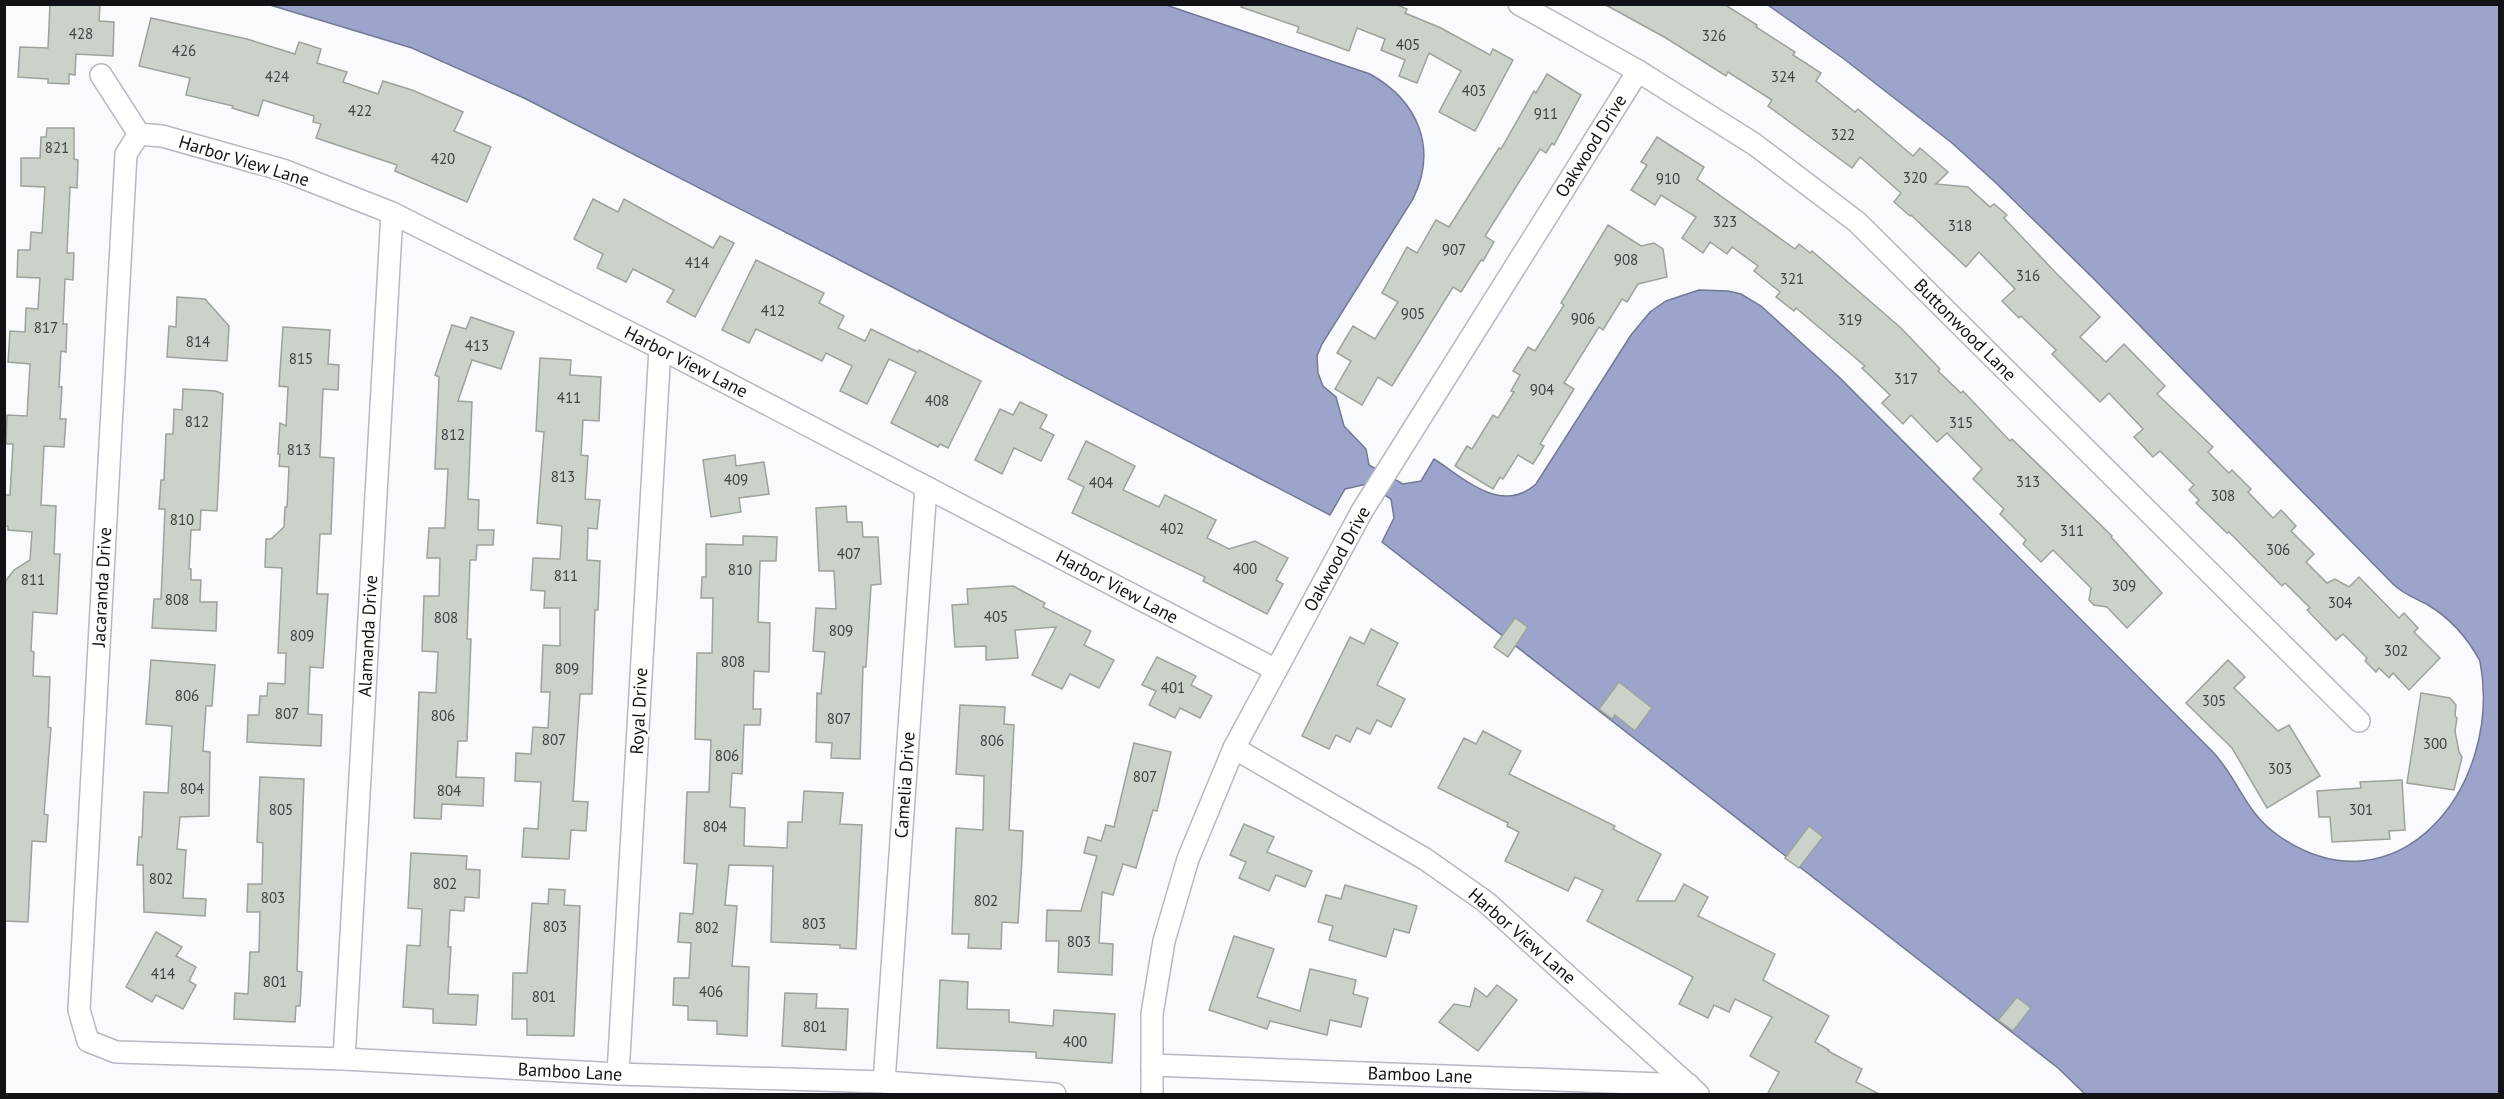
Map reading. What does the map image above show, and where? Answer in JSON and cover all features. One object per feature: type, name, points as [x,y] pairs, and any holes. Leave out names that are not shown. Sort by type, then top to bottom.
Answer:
[{"type":"street","name":"Buttonwood Lane","points":[[1520,4],[1638,70],[1754,144],[1857,222],[2359,721]]},
{"type":"street","name":"Oakwood Drive","points":[[1152,1095],[1152,1014],[1164,941],[1188,859],[1234,748],[1362,511],[1638,70]]},
{"type":"street","points":[[101,75],[139,134]]},
{"type":"street","name":"Harbor View Lane","points":[[139,134],[162,136],[283,170],[392,213],[660,348],[1276,670]]},
{"type":"street","name":"Jacaranda Drive","points":[[88,1041],[79,1010],[125,166],[126,154],[139,134]]},
{"type":"street","name":"Alamanda Drive","points":[[344,1059],[392,213]]},
{"type":"street","name":"Royal Drive","points":[[618,1074],[660,348]]},
{"type":"street","name":"Camelia Drive","points":[[884,1082],[926,488]]},
{"type":"street","name":"Harbor View Lane","points":[[1234,748],[1425,859],[1486,902],[1693,1090]]},
{"type":"street","name":"Bamboo Lane","points":[[88,1041],[116,1053],[344,1059],[618,1074],[884,1082],[1055,1095]]},
{"type":"street","name":"Bamboo Lane","points":[[1152,1065],[1693,1090]]},
{"type":"water","points":[[270,5],[1166,5],[1370,74],[1387,85],[1411,112],[1419,128],[1424,162],[1413,199],[1322,344],[1317,356],[1318,373],[1323,386],[1336,397],[1344,426],[1366,449],[1369,465],[1403,484],[1421,481],[1434,459],[1484,491],[1510,496],[1523,493],[1536,484],[1631,335],[1650,312],[1666,301],[1699,290],[1741,294],[1761,306],[1839,377],[2212,751],[2267,827],[2279,836],[2322,857],[2363,861],[2400,850],[2432,826],[2458,794],[2475,753],[2483,708],[2480,661],[2470,645],[2444,616],[2393,584],[2096,281],[1996,183],[1952,143],[1844,59],[1768,5],[2499,5],[2499,1094],[2085,1094],[2058,1068],[1382,542],[1394,518],[1391,499],[1367,484],[1345,489],[1330,515],[524,98],[412,48]]},
{"type":"building","points":[[50,4],[100,5],[99,21],[114,22],[113,56],[76,54],[75,75],[69,74],[69,84],[48,83],[48,79],[18,77],[20,47],[48,48]]},
{"type":"building","points":[[1242,4],[1396,4],[1407,9],[1405,13],[1441,28],[1490,55],[1493,49],[1513,60],[1475,131],[1439,112],[1461,71],[1429,53],[1417,83],[1399,76],[1405,60],[1381,50],[1385,39],[1357,28],[1349,51],[1297,32],[1299,27],[1241,7]]},
{"type":"building","points":[[1604,4],[1724,4],[1795,52],[1793,55],[1821,73],[1816,81],[1855,112],[1858,109],[1913,156],[1920,148],[1948,172],[1936,184],[1968,187],[1990,207],[1994,204],[2007,215],[2004,218],[2100,317],[2080,337],[2106,362],[2124,344],[2165,386],[2157,394],[2213,447],[2208,452],[2229,473],[2232,470],[2251,489],[2248,492],[2273,518],[2281,510],[2296,526],[2291,531],[2314,554],[2306,562],[2327,583],[2335,579],[2349,587],[2359,577],[2399,618],[2404,613],[2418,628],[2414,632],[2440,658],[2409,690],[2393,673],[2389,678],[2379,668],[2376,672],[2365,661],[2367,658],[2343,634],[2336,640],[2307,610],[2310,608],[2285,583],[2282,586],[2229,532],[2227,533],[2196,503],[2199,500],[2189,490],[2194,485],[2160,451],[2153,457],[2134,437],[2143,429],[2109,393],[2100,402],[2052,354],[2056,350],[2002,301],[2015,289],[1979,252],[1966,267],[1894,202],[1901,193],[1860,157],[1852,168],[1768,106],[1772,100],[1728,72],[1726,76],[1666,38]]},
{"type":"building","points":[[151,18],[247,39],[295,54],[299,42],[321,49],[317,63],[347,72],[343,82],[378,94],[383,81],[412,90],[463,112],[454,131],[491,147],[467,202],[395,171],[397,165],[316,138],[321,124],[313,122],[314,116],[263,100],[258,116],[232,108],[233,106],[186,95],[190,78],[139,66]]},
{"type":"building","points":[[1547,74],[1581,95],[1554,145],[1552,143],[1546,153],[1540,149],[1485,236],[1494,242],[1483,261],[1481,260],[1461,292],[1453,287],[1392,386],[1378,377],[1362,405],[1335,389],[1351,361],[1337,353],[1353,326],[1375,339],[1398,302],[1382,293],[1407,247],[1417,253],[1436,220],[1449,227]]},
{"type":"building","points":[[47,128],[74,128],[74,159],[78,160],[77,188],[70,187],[67,253],[74,253],[73,280],[65,279],[63,324],[67,324],[66,352],[61,351],[59,387],[62,387],[60,419],[66,419],[64,447],[44,446],[41,505],[56,506],[54,554],[60,554],[57,614],[33,612],[31,651],[34,652],[33,676],[50,677],[48,727],[51,728],[44,814],[48,815],[46,842],[32,841],[28,922],[4,921],[4,583],[14,570],[30,560],[32,532],[8,530],[8,526],[4,526],[4,495],[10,495],[13,444],[6,444],[7,415],[27,416],[30,364],[8,362],[10,331],[25,332],[26,308],[38,309],[40,278],[17,277],[18,250],[30,250],[31,232],[42,233],[45,187],[21,186],[21,158],[40,158],[41,137],[46,137]]},
{"type":"building","points":[[1657,137],[1704,167],[1697,179],[1795,249],[1799,244],[1810,253],[1812,251],[1901,328],[1940,369],[1938,371],[1961,393],[1963,391],[2010,441],[2012,439],[2112,536],[2162,593],[2127,628],[2107,607],[2094,605],[2089,600],[2091,588],[2053,550],[2041,562],[2023,544],[2026,540],[2000,514],[2004,509],[1973,479],[1982,469],[1947,433],[1937,442],[1911,415],[1903,424],[1882,403],[1890,395],[1862,368],[1865,366],[1796,308],[1794,311],[1776,297],[1780,292],[1754,271],[1758,266],[1732,247],[1727,254],[1710,242],[1703,253],[1682,238],[1696,217],[1661,195],[1655,205],[1631,190],[1647,165],[1641,162]]},
{"type":"building","points":[[593,199],[618,212],[624,199],[713,248],[720,236],[734,243],[695,317],[667,302],[674,290],[633,269],[626,282],[597,268],[603,254],[574,239]]},
{"type":"building","points":[[1608,225],[1641,246],[1654,243],[1663,249],[1667,277],[1638,284],[1627,302],[1622,299],[1603,330],[1599,327],[1564,383],[1574,389],[1540,444],[1544,446],[1533,464],[1518,455],[1503,479],[1500,477],[1493,489],[1455,466],[1467,446],[1472,449],[1493,415],[1498,418],[1514,392],[1511,391],[1520,375],[1513,371],[1528,347],[1535,351],[1564,305],[1561,303]]},
{"type":"building","points":[[756,260],[824,293],[819,303],[844,316],[838,328],[865,341],[871,329],[981,381],[948,448],[940,444],[938,447],[891,423],[916,372],[889,359],[867,404],[840,391],[852,366],[826,353],[822,361],[756,329],[749,343],[722,330]]},
{"type":"building","points":[[177,297],[205,299],[229,326],[227,361],[167,357],[169,326],[176,327]]},
{"type":"building","points":[[471,317],[514,332],[501,369],[472,360],[458,401],[472,402],[468,499],[479,500],[478,530],[494,530],[493,545],[477,545],[476,560],[470,560],[467,639],[471,639],[467,741],[458,741],[456,777],[484,778],[483,806],[442,804],[441,819],[414,818],[419,692],[436,693],[438,652],[422,651],[424,596],[439,596],[440,558],[427,558],[429,528],[445,528],[448,469],[435,469],[439,377],[435,375],[452,325],[466,329]]},
{"type":"building","points":[[283,327],[330,330],[328,364],[339,365],[338,390],[323,389],[320,457],[334,458],[331,534],[320,534],[317,594],[328,594],[323,668],[310,667],[308,714],[322,715],[321,746],[247,742],[248,715],[259,715],[260,696],[267,696],[268,683],[285,684],[286,653],[278,653],[282,568],[265,567],[266,539],[271,539],[284,527],[285,507],[287,507],[289,467],[279,466],[280,454],[278,454],[280,423],[286,426],[288,387],[279,386]]},
{"type":"building","points":[[540,358],[571,360],[570,375],[601,377],[599,421],[583,420],[581,455],[588,456],[585,499],[600,500],[597,529],[588,528],[587,560],[600,561],[598,610],[595,610],[592,694],[580,694],[573,801],[588,802],[586,831],[571,830],[569,859],[522,857],[524,828],[538,829],[541,782],[515,781],[516,753],[531,754],[533,727],[548,728],[550,692],[541,692],[543,645],[560,646],[560,608],[544,608],[545,591],[531,590],[533,558],[560,559],[562,526],[537,523],[544,432],[536,431]]},
{"type":"building","points":[[183,389],[216,391],[223,394],[217,511],[201,510],[200,530],[191,530],[189,569],[191,569],[191,580],[201,580],[200,602],[217,602],[216,631],[152,628],[154,599],[161,599],[165,509],[159,509],[161,480],[164,480],[166,434],[173,434],[174,409],[182,410]]},
{"type":"building","points":[[1020,402],[1047,415],[1040,428],[1054,435],[1041,461],[1014,448],[1002,474],[975,460],[1000,409],[1013,415]]},
{"type":"building","points":[[1086,441],[1135,466],[1123,490],[1159,507],[1165,495],[1216,520],[1207,538],[1229,549],[1255,541],[1288,558],[1276,580],[1283,584],[1267,614],[1203,581],[1205,577],[1072,513],[1084,487],[1068,479]]},
{"type":"building","points":[[735,455],[736,466],[764,462],[769,494],[739,498],[741,512],[711,517],[703,460]]},
{"type":"building","points":[[846,506],[847,522],[862,522],[863,537],[878,537],[881,584],[871,585],[866,667],[863,667],[860,759],[831,758],[832,743],[816,742],[817,693],[821,694],[825,652],[813,651],[816,608],[836,609],[834,571],[819,571],[816,508]]},
{"type":"building","points":[[743,536],[777,537],[776,561],[760,561],[758,622],[770,623],[769,672],[754,671],[753,709],[761,709],[760,725],[744,725],[742,774],[732,773],[730,807],[745,808],[744,846],[787,848],[788,822],[802,822],[804,791],[843,793],[840,824],[862,825],[856,949],[840,948],[840,945],[771,942],[773,866],[729,865],[725,905],[737,906],[732,966],[749,967],[747,1036],[717,1034],[717,1021],[688,1020],[688,1006],[673,1005],[674,978],[689,978],[691,943],[678,942],[680,913],[693,914],[697,864],[684,863],[687,792],[709,792],[711,740],[695,739],[697,653],[712,653],[713,598],[701,598],[702,577],[706,577],[706,544],[743,545]]},
{"type":"building","points":[[1013,586],[1045,603],[1043,607],[1091,631],[1084,645],[1114,660],[1099,688],[1070,674],[1062,689],[1032,675],[1056,627],[1015,630],[1018,658],[986,660],[986,646],[955,647],[952,605],[968,604],[967,589]]},
{"type":"building","points":[[1515,618],[1528,627],[1508,657],[1494,647]]},
{"type":"building","points":[[1371,629],[1398,643],[1377,685],[1405,699],[1391,727],[1377,720],[1370,734],[1357,728],[1350,742],[1336,735],[1329,749],[1302,736],[1350,637],[1364,644]]},
{"type":"building","points":[[1157,657],[1196,676],[1191,685],[1212,696],[1200,718],[1180,708],[1175,718],[1149,705],[1156,691],[1142,685]]},
{"type":"building","points":[[151,660],[215,665],[212,706],[206,706],[203,751],[210,752],[209,816],[180,817],[177,849],[186,850],[183,898],[206,899],[205,916],[144,912],[143,865],[137,865],[139,837],[142,837],[144,792],[168,793],[172,726],[146,724]]},
{"type":"building","points":[[2228,660],[2245,677],[2234,688],[2278,731],[2289,725],[2320,776],[2267,808],[2232,748],[2186,703]]},
{"type":"building","points":[[1619,682],[1652,708],[1635,731],[1615,715],[1612,719],[1599,709]]},
{"type":"building","points":[[2421,693],[2450,698],[2456,705],[2455,731],[2462,757],[2454,790],[2407,783]]},
{"type":"building","points":[[960,705],[1005,707],[1004,724],[1014,725],[1009,830],[1023,831],[1022,859],[1018,923],[1002,922],[1001,949],[968,948],[969,934],[952,934],[956,828],[983,830],[984,776],[956,774]]},
{"type":"building","points":[[1483,731],[1521,751],[1509,774],[1615,826],[1613,829],[1661,854],[1637,901],[1675,901],[1684,884],[1708,897],[1698,916],[1775,954],[1763,980],[1829,1016],[1815,1042],[1862,1069],[1856,1082],[1881,1095],[1767,1095],[1779,1072],[1750,1056],[1772,1017],[1735,999],[1729,1012],[1714,1005],[1708,1018],[1679,1004],[1693,977],[1587,921],[1603,890],[1575,877],[1568,891],[1505,861],[1519,832],[1507,826],[1508,823],[1438,788],[1464,738],[1476,744]]},
{"type":"building","points":[[1134,743],[1171,752],[1157,811],[1153,810],[1136,868],[1123,864],[1113,895],[1102,892],[1099,943],[1113,944],[1112,975],[1058,972],[1059,941],[1046,941],[1047,910],[1081,911],[1097,856],[1084,853],[1088,837],[1101,841],[1106,825],[1114,827]]},
{"type":"building","points":[[260,777],[304,779],[297,971],[302,972],[300,1006],[296,1006],[295,1022],[234,1019],[235,993],[248,994],[250,952],[259,952],[260,912],[247,912],[248,884],[262,884],[263,843],[257,842]]},
{"type":"building","points":[[2402,780],[2405,830],[2389,831],[2390,839],[2332,842],[2330,817],[2319,817],[2317,791],[2361,788],[2360,782]]},
{"type":"building","points":[[1244,824],[1274,837],[1267,852],[1312,871],[1305,887],[1276,875],[1269,891],[1239,878],[1246,862],[1230,855]]},
{"type":"building","points":[[1809,826],[1823,837],[1799,868],[1785,858]]},
{"type":"building","points":[[411,853],[467,856],[466,869],[480,870],[479,898],[465,897],[464,911],[450,910],[448,947],[451,947],[448,994],[478,995],[476,1025],[433,1023],[433,1009],[403,1007],[407,945],[420,946],[422,909],[408,908]]},
{"type":"building","points":[[1345,885],[1417,906],[1409,933],[1394,929],[1386,957],[1329,940],[1333,926],[1318,922],[1326,895],[1341,899]]},
{"type":"building","points":[[549,889],[565,890],[564,905],[580,906],[574,1036],[527,1035],[527,1019],[512,1019],[513,973],[527,973],[532,903],[548,904]]},
{"type":"building","points":[[156,932],[182,947],[176,956],[196,967],[189,981],[196,985],[183,1009],[156,995],[152,1002],[126,987]]},
{"type":"building","points":[[1234,936],[1274,949],[1257,997],[1300,1011],[1310,969],[1356,980],[1353,994],[1368,998],[1361,1027],[1330,1020],[1327,1035],[1270,1021],[1267,1029],[1209,1010]]},
{"type":"building","points":[[940,980],[968,982],[967,1009],[1009,1010],[1009,1022],[1053,1026],[1054,1010],[1115,1014],[1112,1063],[1036,1058],[1036,1052],[937,1048]]},
{"type":"building","points":[[1497,985],[1517,1000],[1478,1051],[1439,1022],[1454,1004],[1470,1007],[1475,988],[1487,997]]},
{"type":"building","points":[[785,993],[817,994],[816,1008],[848,1009],[846,1050],[782,1046]]},
{"type":"building","points":[[2017,997],[2031,1008],[2013,1031],[1998,1020]]}]
